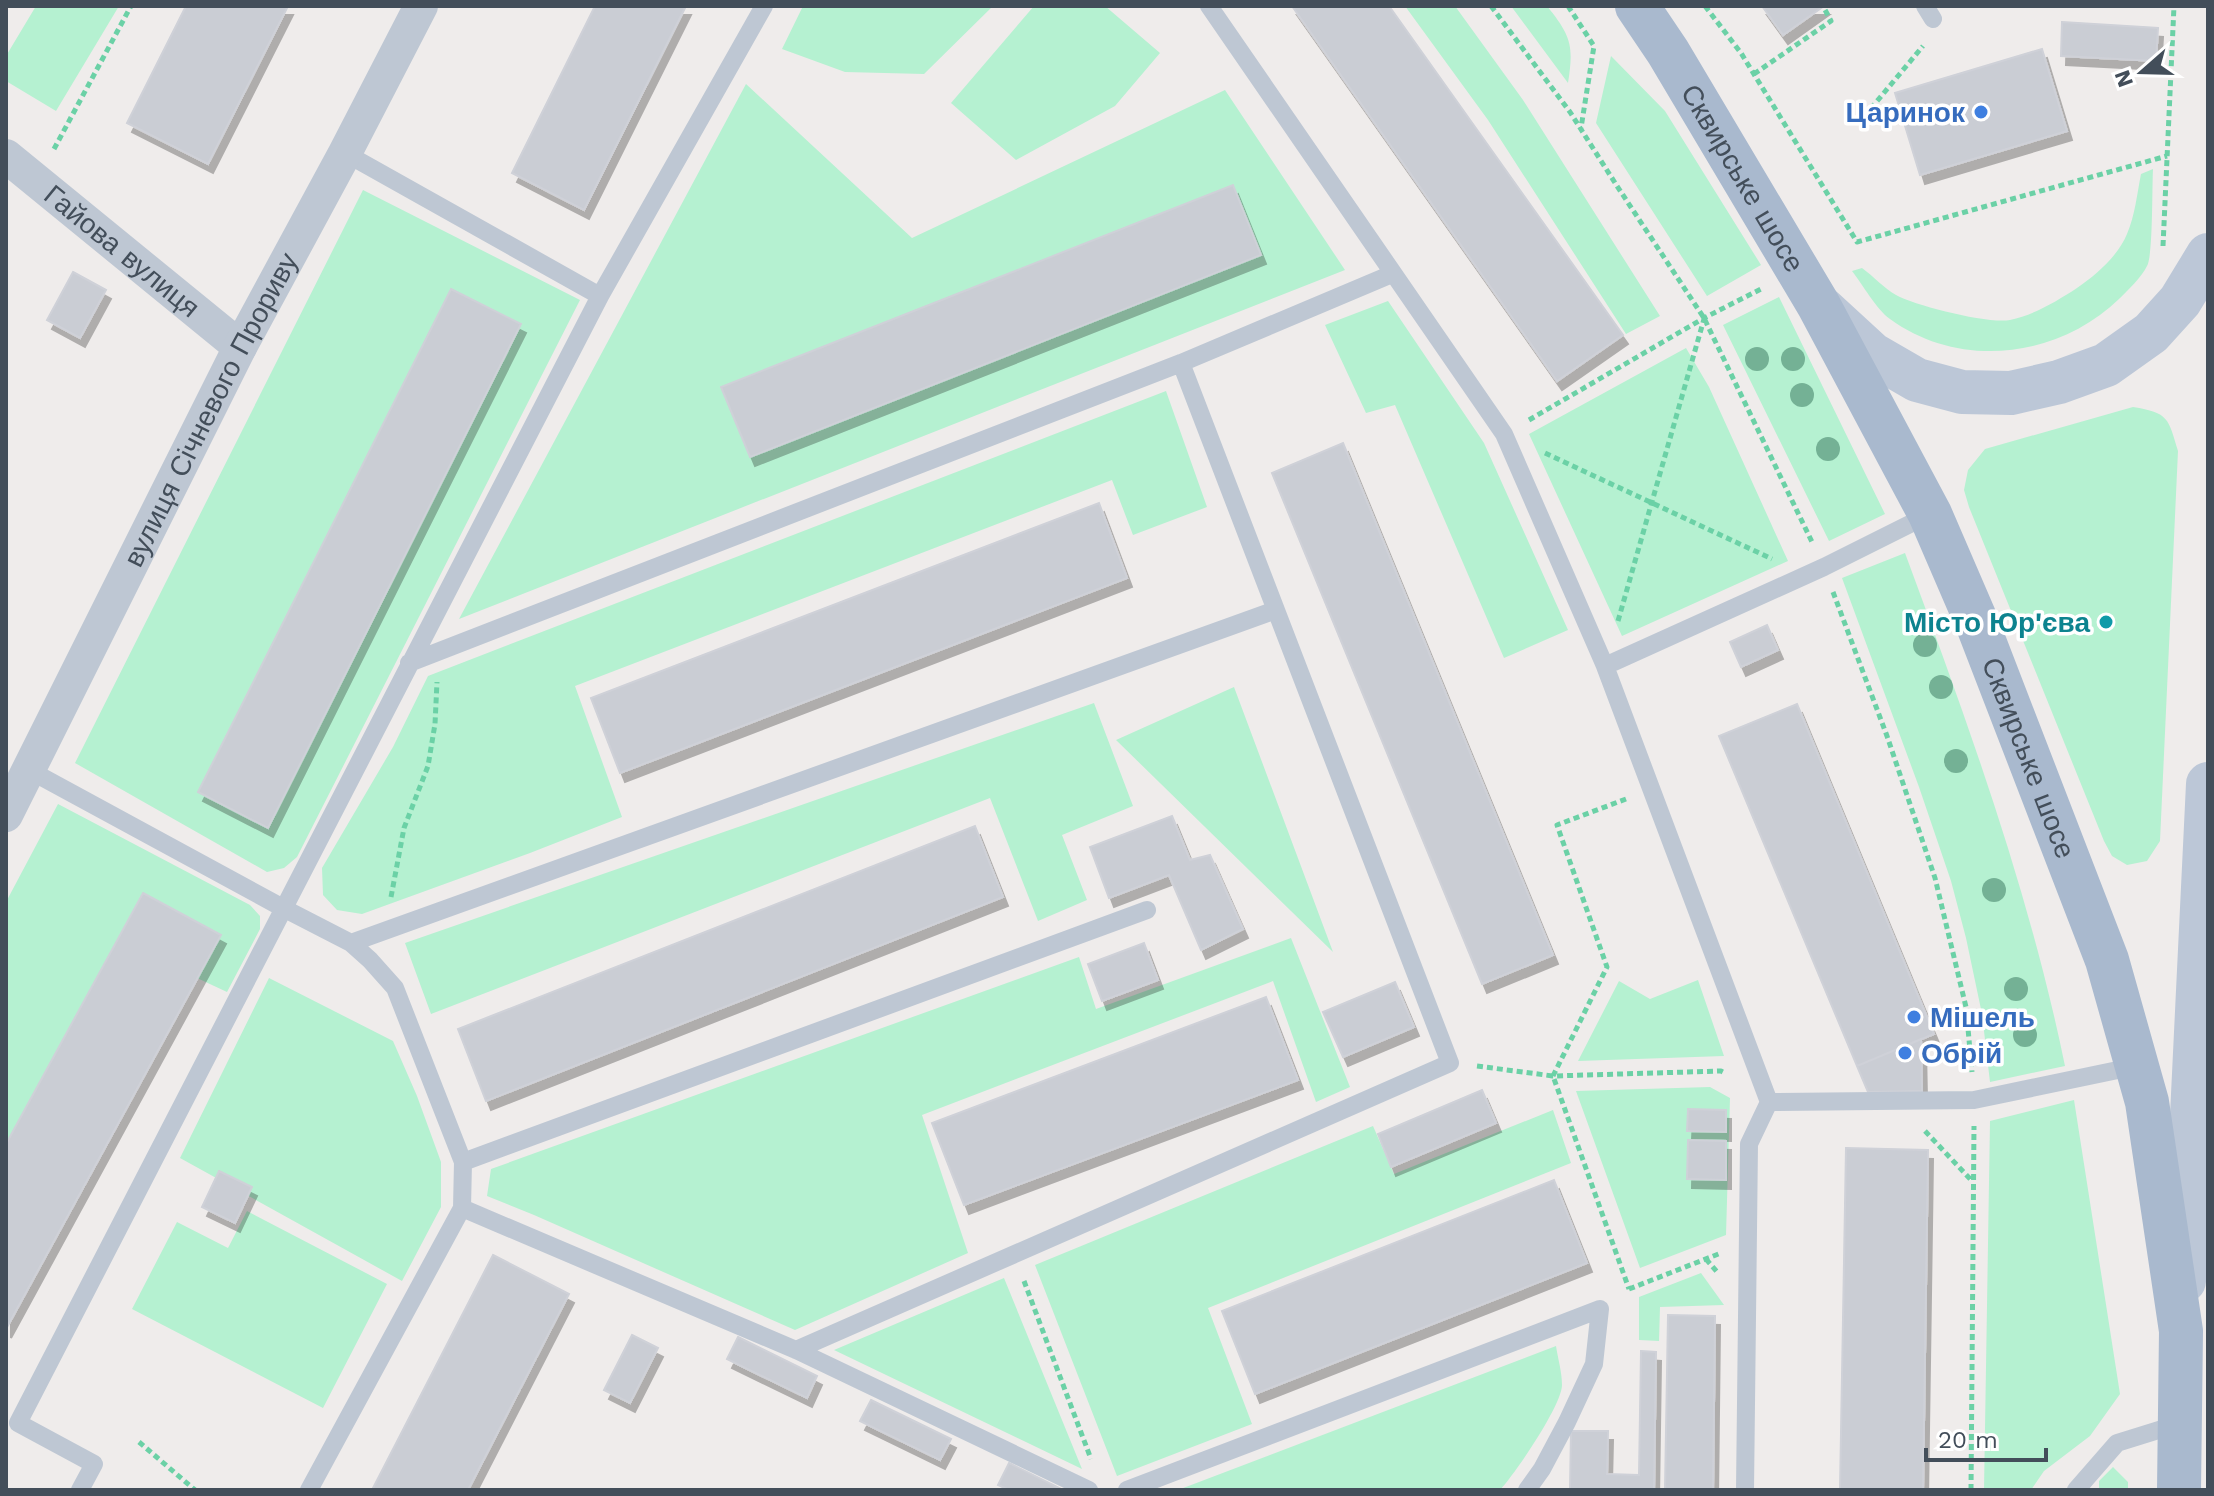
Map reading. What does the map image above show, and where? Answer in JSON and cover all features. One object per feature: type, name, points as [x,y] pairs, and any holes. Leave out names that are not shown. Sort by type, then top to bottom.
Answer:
[{"type":"main road","name":"Сквирське шосе","points":[[1637,6],[1668,52],[1818,304],[1930,514],[1977,623],[2107,960],[2147,1102],[2181,1331],[2179,1490]]},
{"type":"main road","points":[[1818,304],[1872,354],[1917,380],[1962,392],[2011,393],[2059,382],[2106,365],[2151,333],[2180,301],[2208,255]]},
{"type":"main road","points":[[2181,1331],[2208,784]]},
{"type":"street","name":"вулиця Січневого Прориву","points":[[6,815],[240,347],[421,6]]},
{"type":"street","name":"Гайова вулиця","points":[[6,156],[240,347]]},
{"type":"lane","points":[[80,1490],[94,1464],[18,1423],[600,296],[764,6]]},
{"type":"lane","points":[[1209,6],[1504,434],[1605,666],[1769,1102],[1749,1144],[1745,1490]]},
{"type":"lane","points":[[345,153],[600,296]]},
{"type":"lane","points":[[409,663],[1181,363],[1392,274]]},
{"type":"lane","points":[[796,1350],[1450,1063],[1181,363]]},
{"type":"lane","points":[[1605,666],[1824,567],[1930,514]]},
{"type":"lane","points":[[351,943],[1276,610]]},
{"type":"lane","points":[[29,770],[351,943],[370,960],[395,988],[463,1162],[462,1208],[309,1490]]},
{"type":"lane","points":[[463,1162],[1147,910]]},
{"type":"lane","points":[[1769,1102],[1974,1100],[2137,1066]]},
{"type":"lane","points":[[462,1208],[796,1350],[1089,1490]]},
{"type":"lane","points":[[1127,1490],[1600,1309],[1594,1364],[1567,1422],[1527,1490]]},
{"type":"lane","points":[[2076,1490],[2117,1443],[2181,1423]]},
{"type":"path","points":[[37,181],[131,6]]},
{"type":"path","points":[[1491,6],[1570,112],[1704,318],[1824,567],[1887,736],[1935,878],[1966,1007],[1974,1100],[1971,1490]]},
{"type":"path","points":[[1568,6],[1594,46],[1581,129]]},
{"type":"path","points":[[1705,6],[1754,74],[1857,242],[2167,156]]},
{"type":"path","points":[[1754,74],[1831,21],[1823,6]]},
{"type":"path","points":[[2163,247],[2174,6]]},
{"type":"path","points":[[1858,124],[1926,43],[1929,13]]},
{"type":"path","points":[[1504,434],[1704,318],[1769,284]]},
{"type":"path","points":[[1605,666],[1704,318]]},
{"type":"path","points":[[1504,434],[1786,565],[1824,567]]},
{"type":"path","points":[[386,930],[404,828],[428,766],[435,724],[438,651]]},
{"type":"path","points":[[1651,789],[1557,825],[1607,967],[1553,1076],[1629,1289],[1748,1242]]},
{"type":"path","points":[[1450,1063],[1553,1076],[1721,1071],[1769,1102]]},
{"type":"path","points":[[1897,1101],[1974,1183]]},
{"type":"path","points":[[1014,1254],[1092,1461]]},
{"type":"path","points":[[139,1442],[195,1490]]},
{"type":"green space","points":[[36,6],[119,6],[56,111],[6,81],[6,56]]},
{"type":"green space","points":[[803,6],[993,6],[924,74],[845,72],[782,49]]},
{"type":"green space","points":[[1034,6],[1105,6],[1160,53],[1115,106],[1016,160],[951,103]]},
{"type":"green space","points":[[1405,6],[1455,6],[1523,100],[1660,316],[1626,334],[1488,120]]},
{"type":"green space","points":[[1511,6],[1547,6],[1555,16],[1569,42],[1571,59],[1568,83]]},
{"type":"green space","points":[[1611,56],[1665,111],[1761,265],[1707,296],[1596,123]]},
{"type":"green space","points":[[746,84],[912,238],[1225,90],[1345,270],[459,619]]},
{"type":"green space","points":[[2153,169],[2150,249],[2144,270],[2119,299],[2095,319],[2038,345],[1977,351],[1947,346],[1917,335],[1885,315],[1852,271],[1862,268],[1896,295],[1935,309],[2000,321],[2019,318],[2077,288],[2112,257],[2130,227],[2141,174]]},
{"type":"green space","points":[[363,190],[580,300],[297,857],[284,868],[267,872],[75,763]]},
{"type":"green space","points":[[1779,297],[1885,514],[1829,541],[1723,325]]},
{"type":"green space","points":[[1388,301],[1484,443],[1568,630],[1504,658],[1395,405],[1366,413],[1325,325]]},
{"type":"green space","points":[[1686,348],[1709,387],[1788,561],[1622,636],[1529,434]]},
{"type":"green space","points":[[1166,391],[1207,507],[1133,535],[1112,480],[575,686],[622,817],[362,914],[337,910],[323,895],[322,868],[393,747],[428,676]]},
{"type":"green space","points":[[2133,407],[2154,412],[2165,419],[2178,451],[2160,841],[2147,861],[2127,865],[2112,856],[2104,841],[1964,490],[1968,470],[1985,449]]},
{"type":"green space","points":[[1905,553],[1995,806],[2034,935],[2065,1066],[1990,1082],[1982,1014],[1951,881],[1842,578]]},
{"type":"green space","points":[[1234,687],[1333,952],[1116,740]]},
{"type":"green space","points":[[1094,703],[1133,806],[1062,835],[1087,900],[1038,921],[990,798],[431,1014],[405,943]]},
{"type":"green space","points":[[58,804],[250,905],[260,916],[260,929],[227,992],[197,978],[220,935],[142,894],[6,1144],[6,902]]},
{"type":"green space","points":[[1291,938],[1350,1087],[1316,1102],[1273,981],[922,1115],[968,1253],[795,1330],[487,1196],[491,1169],[1079,957],[1096,1009]]},
{"type":"green space","points":[[269,978],[393,1041],[441,1162],[441,1207],[402,1281],[180,1158]]},
{"type":"green space","points":[[1698,980],[1724,1056],[1578,1061],[1619,981],[1650,999]]},
{"type":"green space","points":[[1710,1087],[1730,1098],[1726,1235],[1640,1268],[1576,1091]]},
{"type":"green space","points":[[2074,1100],[2120,1394],[2090,1436],[2044,1471],[2031,1490],[1984,1490],[1990,1121]]},
{"type":"green space","points":[[1553,1110],[1571,1163],[1208,1308],[1252,1424],[1117,1476],[1035,1265],[1373,1126],[1394,1174]]},
{"type":"green space","points":[[247,1211],[387,1284],[323,1408],[132,1309],[177,1222],[228,1248]]},
{"type":"green space","points":[[1701,1273],[1724,1305],[1660,1307],[1659,1341],[1639,1340],[1639,1297]]},
{"type":"green space","points":[[1004,1278],[1082,1469],[834,1350]]},
{"type":"green space","points":[[1556,1346],[1562,1380],[1560,1395],[1537,1439],[1500,1490],[1178,1490]]},
{"type":"green space","points":[[2113,1467],[2128,1482],[2128,1490],[2099,1490],[2099,1481]]},
{"type":"building","points":[[186,6],[288,6],[208,164],[127,123]]},
{"type":"building","points":[[595,6],[686,6],[584,210],[512,173]]},
{"type":"building","points":[[1292,6],[1389,6],[1623,335],[1557,381]]},
{"type":"building","points":[[1762,6],[1824,6],[1783,35]]},
{"type":"building","points":[[2062,22],[2158,28],[2156,61],[2061,56]]},
{"type":"building","name":"Царинок","points":[[2042,49],[2067,131],[1920,175],[1895,93]]},
{"type":"building","points":[[1233,185],[1261,255],[750,457],[721,387]]},
{"type":"building","points":[[73,272],[106,290],[80,338],[47,320]]},
{"type":"building","points":[[451,289],[521,324],[268,828],[198,792]]},
{"type":"building","points":[[1343,443],[1553,955],[1482,984],[1272,473]]},
{"type":"building","points":[[1099,503],[1127,578],[620,773],[591,698]]},
{"type":"building","points":[[1767,625],[1778,650],[1741,667],[1730,642]]},
{"type":"building","points":[[1797,704],[1934,1034],[1857,1066],[1719,736]]},
{"type":"building","points":[[1172,816],[1190,860],[1210,855],[1243,929],[1201,950],[1169,875],[1109,898],[1090,847]]},
{"type":"building","points":[[975,826],[1003,897],[486,1101],[458,1029]]},
{"type":"building","points":[[143,893],[221,935],[6,1329],[6,1144]]},
{"type":"building","points":[[1144,943],[1158,980],[1102,1001],[1088,964]]},
{"type":"building","points":[[1395,982],[1414,1027],[1343,1057],[1323,1012]]},
{"type":"building","points":[[1266,997],[1298,1080],[964,1205],[932,1123]]},
{"type":"building","name":"Обрій","points":[[1921,1039],[1922,1091],[1868,1092],[1857,1066]]},
{"type":"building","points":[[1482,1090],[1496,1123],[1391,1167],[1378,1134]]},
{"type":"building","points":[[1688,1109],[1726,1110],[1726,1132],[1687,1131]]},
{"type":"building","points":[[1688,1140],[1726,1141],[1726,1180],[1687,1179]]},
{"type":"building","points":[[1846,1148],[1928,1150],[1923,1490],[1840,1490]]},
{"type":"building","points":[[219,1171],[252,1187],[235,1223],[202,1207]]},
{"type":"building","points":[[1554,1180],[1587,1263],[1255,1394],[1222,1311]]},
{"type":"building","points":[[493,1255],[569,1294],[468,1490],[372,1490]]},
{"type":"building","points":[[1668,1315],[1715,1316],[1713,1490],[1665,1490]]},
{"type":"building","points":[[632,1335],[658,1348],[630,1403],[604,1390]]},
{"type":"building","points":[[738,1337],[817,1376],[807,1398],[727,1359]]},
{"type":"building","points":[[1641,1351],[1656,1352],[1654,1490],[1570,1490],[1571,1431],[1608,1431],[1607,1474],[1639,1475]]},
{"type":"building","points":[[871,1400],[951,1439],[940,1460],[860,1421]]},
{"type":"building","points":[[1009,1463],[1063,1490],[1009,1490],[998,1485]]},
{"type":"place","name":"Царинок","points":[[1981,112]]},
{"type":"place","name":"Місто Юр'єва","points":[[2106,622]]},
{"type":"place","name":"Мішель","points":[[1914,1017]]},
{"type":"place","name":"Обрій","points":[[1905,1053]]}]
